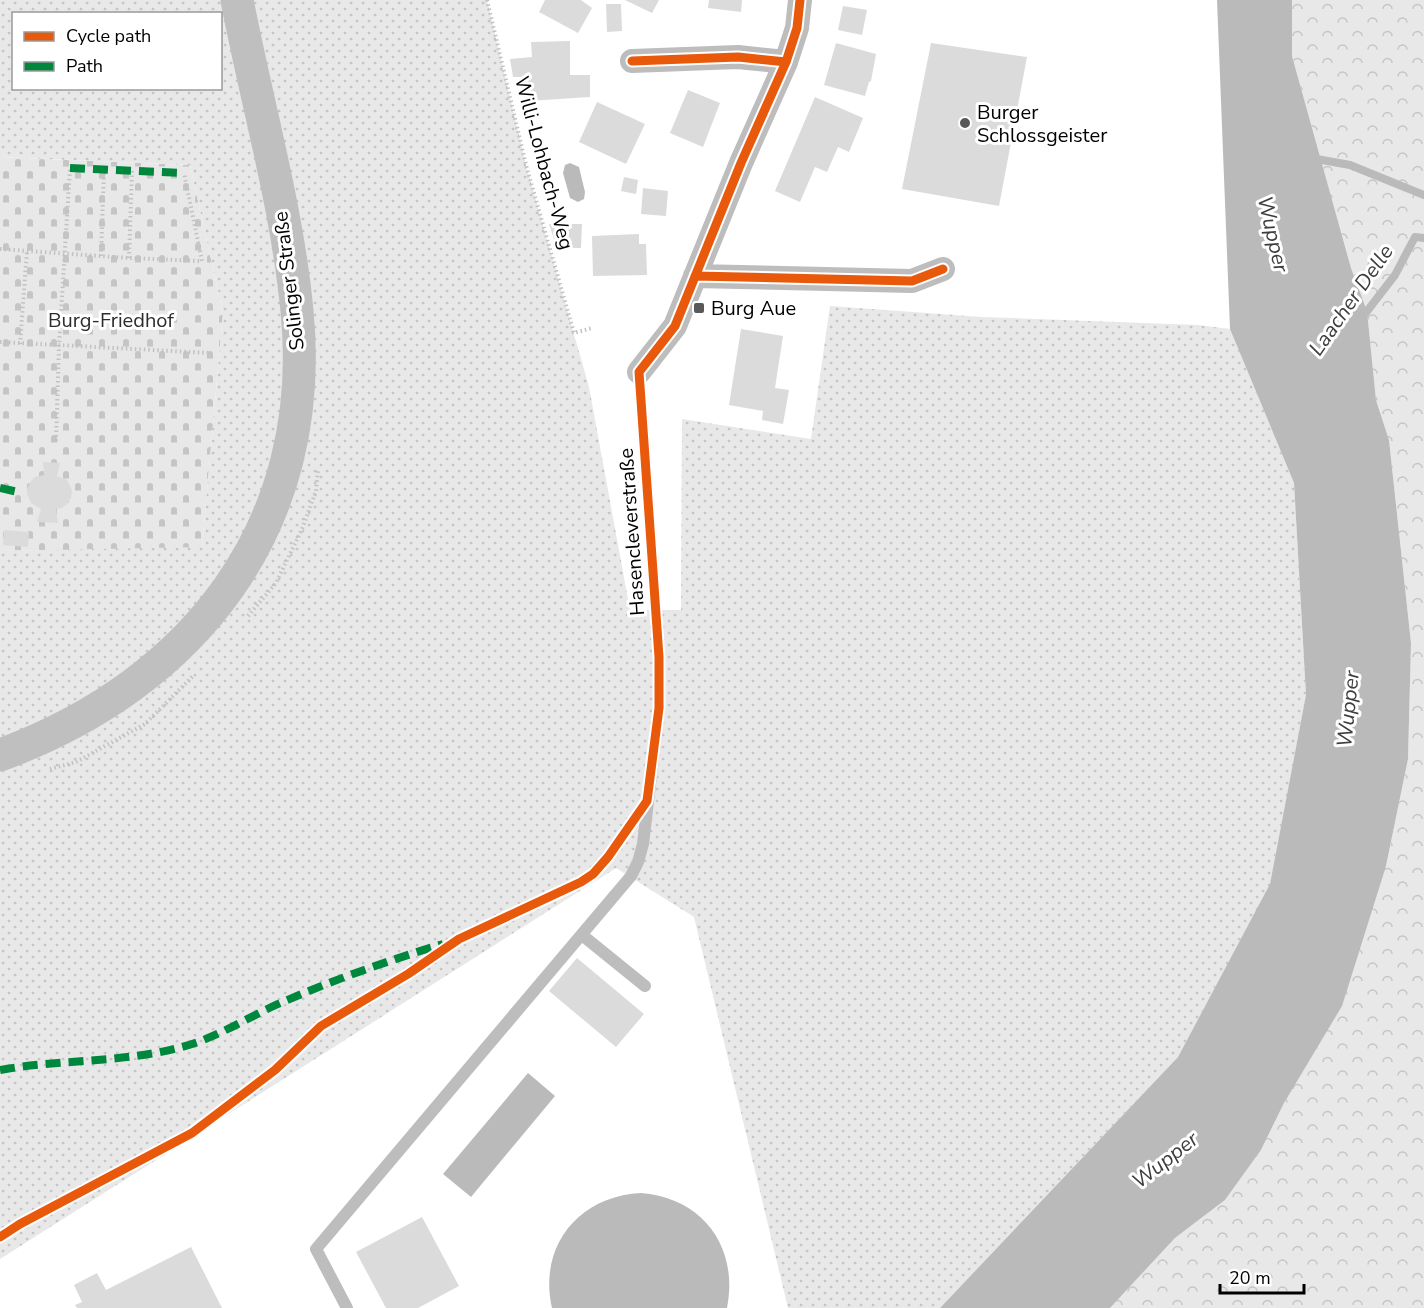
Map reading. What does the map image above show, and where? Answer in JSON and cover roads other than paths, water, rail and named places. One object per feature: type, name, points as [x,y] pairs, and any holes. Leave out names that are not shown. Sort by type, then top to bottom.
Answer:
[{"type":"main road","name":"Solinger Straße","points":[[0,755],[72,724],[131,685],[170,654],[212,610],[237,576],[269,518],[286,469],[297,410],[299,380],[297,312],[287,236],[237,0]]},
{"type":"street","name":"Hasencleverstraße","points":[[639,372],[675,326],[741,163],[786,62],[797,28],[800,0]]},
{"type":"street","points":[[632,61],[738,57],[786,62]]},
{"type":"street","points":[[695,276],[912,281],[943,269]]},
{"type":"lane","name":"Hasencleverstraße","points":[[347,1308],[316,1249],[582,935],[631,876],[638,862],[643,844],[659,708],[659,657],[639,372]]},
{"type":"lane","points":[[582,935],[645,986]]},
{"type":"water","name":"Wupper","points":[[1217,0],[1292,0],[1292,56],[1351,268],[1367,311],[1376,400],[1389,440],[1411,643],[1408,759],[1386,866],[1342,1006],[1284,1103],[1261,1150],[1225,1200],[1175,1238],[1110,1308],[940,1308],[1178,1057],[1270,884],[1306,695],[1294,483],[1230,329]]},
{"type":"water","points":[[570,163],[579,167],[585,192],[584,199],[578,202],[570,198],[563,173],[565,165]]},
{"type":"water","points":[[528,1073],[555,1096],[471,1197],[443,1174]]},
{"type":"water","points":[[641,1193],[663,1197],[682,1204],[699,1216],[712,1230],[721,1246],[727,1265],[729,1286],[727,1308],[552,1308],[549,1286],[551,1265],[557,1246],[568,1229],[581,1215],[599,1204],[619,1196]]},
{"type":"waterway","points":[[1311,158],[1350,165],[1424,195]]},
{"type":"waterway","name":"Laacher Delle","points":[[1361,319],[1395,275],[1415,237],[1424,238]]},
{"type":"place","name":"Burger Schlossgeister","points":[[965,123]]},
{"type":"place","name":"Burg Aue","points":[[699,308]]},
{"type":"park label","name":"Burg-Friedhof","points":[[111,320]]}]
